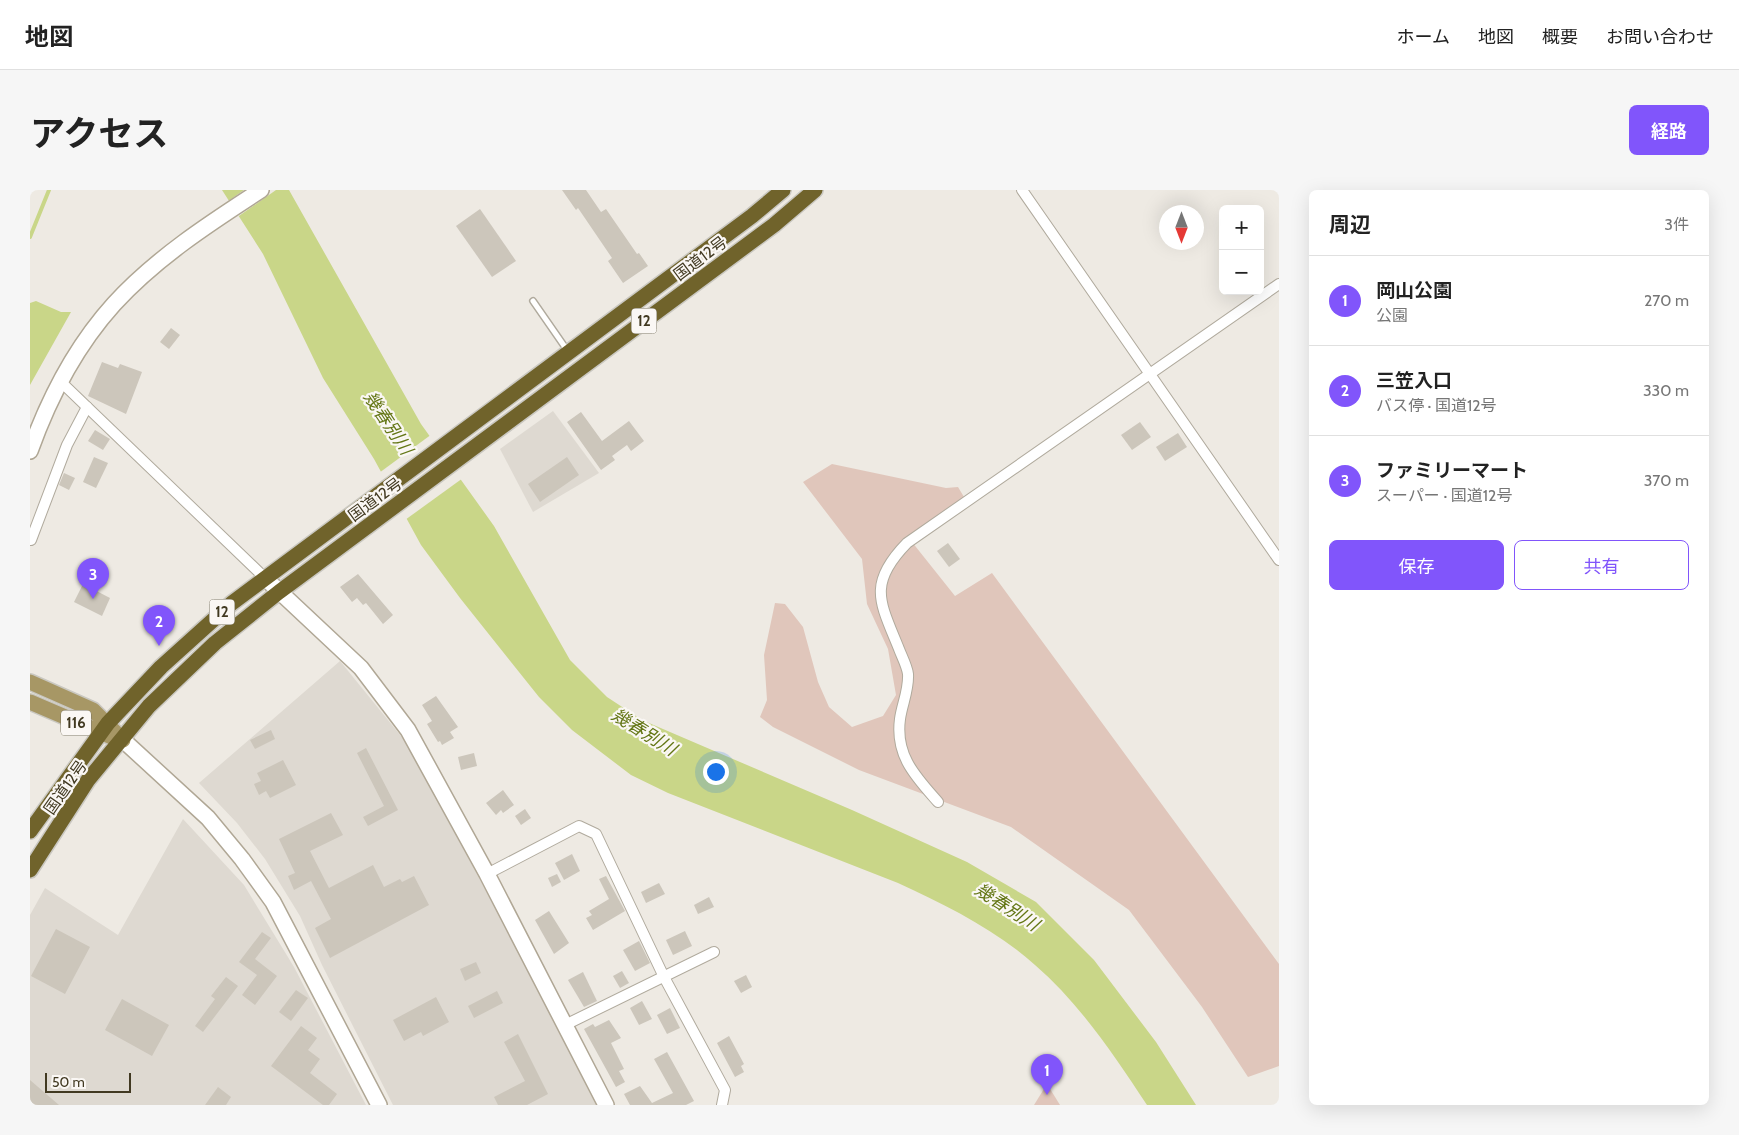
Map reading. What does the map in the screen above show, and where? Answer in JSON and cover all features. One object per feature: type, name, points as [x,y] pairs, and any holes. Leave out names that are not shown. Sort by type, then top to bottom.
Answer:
[{"type":"highway","name":"国道12号","points":[[30,831],[104,728],[190,640],[232,604],[752,216],[783,190]]},
{"type":"highway","name":"国道12号","points":[[30,870],[88,780],[123,740],[149,706],[215,643],[279,592],[766,231],[815,190]]},
{"type":"main road","name":"116","points":[[30,682],[93,710],[104,728]]},
{"type":"main road","name":"116","points":[[30,702],[104,728],[123,740]]},
{"type":"street","points":[[30,451],[60,381],[86,339],[114,304],[148,272],[220,217],[261,190]]},
{"type":"street","points":[[1022,190],[1279,560]]},
{"type":"street","points":[[938,802],[908,767],[900,743],[900,718],[907,691],[908,674],[881,604],[881,585],[887,565],[907,543],[1279,284]]},
{"type":"street","points":[[60,381],[279,592],[361,668],[408,730],[487,874],[606,1105]]},
{"type":"street","points":[[31,540],[67,445],[87,407]]},
{"type":"street","points":[[123,740],[208,818],[242,859],[268,895],[379,1105]]},
{"type":"street","points":[[487,874],[579,826],[596,834],[664,977],[725,1090],[722,1105]]},
{"type":"street","points":[[565,1025],[714,952]]},
{"type":"lane","points":[[533,301],[569,353]]},
{"type":"shaded area","points":[[553,411],[599,473],[533,512],[500,449]]},
{"type":"shaded area","points":[[832,464],[946,488],[958,487],[964,497],[933,521],[908,537],[955,596],[992,573],[1279,964],[1279,1066],[1248,1077],[1202,1007],[1129,910],[1011,827],[859,770],[773,727],[760,717],[767,700],[764,655],[775,603],[785,604],[803,627],[818,682],[829,707],[852,727],[883,716],[896,695],[888,649],[867,604],[862,559],[803,482]]},
{"type":"shaded area","points":[[340,661],[405,741],[520,954],[596,1105],[393,1105],[322,965],[300,916],[265,859],[237,823],[199,783]]},
{"type":"shaded area","points":[[183,819],[244,885],[294,967],[366,1105],[30,1105],[30,915],[45,888],[118,935]]},
{"type":"shaded area","points":[[1047,1084],[1060,1105],[1034,1105]]},
{"type":"water","name":"幾春別川","points":[[222,190],[289,190],[421,424],[494,526],[570,660],[607,697],[642,720],[852,810],[967,862],[1036,902],[1094,960],[1156,1042],[1196,1105],[1147,1105],[1096,1031],[1067,996],[1020,952],[987,929],[952,909],[898,883],[668,793],[631,775],[572,730],[539,697],[460,598],[421,545],[374,459],[323,378],[263,254]]},
{"type":"water","points":[[36,301],[61,312],[71,312],[30,385],[30,303]]},
{"type":"pier","points":[[244,190],[276,190],[236,218],[227,202]]},
{"type":"pier","points":[[432,434],[463,478],[405,520],[379,473]]},
{"type":"building","points":[[562,190],[586,190],[601,212],[606,209],[637,254],[639,253],[648,266],[623,283],[608,261],[612,258],[578,208],[576,210]]},
{"type":"building","points":[[480,209],[516,261],[492,277],[456,226]]},
{"type":"building","points":[[171,328],[180,335],[169,349],[160,342]]},
{"type":"building","points":[[102,362],[118,368],[120,364],[142,372],[126,414],[88,396]]},
{"type":"building","points":[[581,412],[602,441],[629,421],[644,441],[631,451],[627,445],[612,456],[615,460],[601,470],[567,422]]},
{"type":"building","points":[[1140,422],[1151,437],[1132,450],[1121,435]]},
{"type":"building","points":[[95,430],[110,439],[103,450],[88,441]]},
{"type":"building","points":[[1178,433],[1187,447],[1165,461],[1156,447]]},
{"type":"building","points":[[94,457],[108,463],[96,488],[83,482]]},
{"type":"building","points":[[567,457],[579,475],[540,502],[528,484]]},
{"type":"building","points":[[64,473],[75,478],[69,490],[59,485]]},
{"type":"building","points":[[948,543],[960,559],[949,567],[937,551]]},
{"type":"building","points":[[358,574],[393,615],[383,624],[366,603],[363,605],[357,598],[352,602],[340,587]]},
{"type":"building","points":[[83,584],[110,598],[102,616],[74,602]]},
{"type":"building","points":[[436,696],[458,727],[450,732],[454,738],[442,745],[440,741],[438,742],[427,724],[432,721],[422,705]]},
{"type":"building","points":[[271,730],[275,739],[255,749],[250,740]]},
{"type":"building","points":[[366,748],[398,810],[368,826],[363,817],[384,806],[357,753]]},
{"type":"building","points":[[474,753],[477,766],[461,770],[458,757]]},
{"type":"building","points":[[283,760],[296,785],[270,798],[266,791],[259,795],[254,784],[261,781],[257,773]]},
{"type":"building","points":[[503,790],[514,805],[503,813],[501,810],[496,815],[486,803]]},
{"type":"building","points":[[525,809],[531,818],[521,825],[515,816]]},
{"type":"building","points":[[331,813],[343,835],[310,851],[329,888],[373,865],[384,887],[400,879],[402,882],[414,876],[429,905],[330,958],[315,928],[331,919],[311,881],[294,890],[288,876],[295,873],[279,839]]},
{"type":"building","points":[[572,854],[580,871],[564,880],[555,863]]},
{"type":"building","points":[[557,874],[561,882],[552,887],[548,878]]},
{"type":"building","points":[[606,876],[625,911],[593,930],[586,918],[592,915],[589,911],[609,899],[599,879]]},
{"type":"building","points":[[659,883],[665,894],[646,903],[641,892]]},
{"type":"building","points":[[709,897],[714,907],[698,914],[694,905]]},
{"type":"building","points":[[549,911],[569,943],[554,954],[535,920]]},
{"type":"building","points":[[56,929],[90,947],[65,994],[31,976]]},
{"type":"building","points":[[685,931],[692,946],[673,955],[666,940]]},
{"type":"building","points":[[262,932],[271,938],[255,959],[277,976],[255,1005],[242,995],[257,975],[239,962]]},
{"type":"building","points":[[639,941],[650,963],[635,971],[623,950]]},
{"type":"building","points":[[476,962],[481,973],[465,981],[460,969]]},
{"type":"building","points":[[622,971],[629,983],[620,988],[613,976]]},
{"type":"building","points":[[583,972],[597,1001],[584,1007],[568,980]]},
{"type":"building","points":[[746,975],[752,987],[741,993],[734,981]]},
{"type":"building","points":[[226,977],[238,986],[203,1032],[195,1026],[215,999],[211,996]]},
{"type":"building","points":[[296,990],[308,998],[291,1021],[279,1012]]},
{"type":"building","points":[[497,991],[503,1003],[474,1018],[468,1006]]},
{"type":"building","points":[[436,997],[449,1022],[423,1036],[421,1032],[404,1041],[393,1020]]},
{"type":"building","points":[[122,999],[169,1025],[152,1056],[105,1030]]},
{"type":"building","points":[[642,1001],[652,1019],[639,1025],[630,1008]]},
{"type":"building","points":[[670,1008],[680,1028],[667,1034],[657,1015]]},
{"type":"building","points":[[609,1020],[621,1038],[611,1043],[624,1069],[619,1071],[625,1082],[616,1087],[584,1029],[593,1024],[595,1027]]},
{"type":"building","points":[[301,1026],[317,1038],[308,1050],[320,1059],[310,1073],[337,1094],[329,1105],[323,1105],[271,1066]]},
{"type":"building","points":[[518,1034],[548,1094],[527,1105],[498,1105],[494,1097],[525,1081],[504,1042]]},
{"type":"building","points":[[729,1036],[744,1064],[741,1066],[744,1072],[735,1077],[717,1043]]},
{"type":"building","points":[[667,1052],[694,1101],[686,1105],[630,1105],[624,1094],[640,1086],[652,1103],[673,1093],[654,1059]]},
{"type":"building","points":[[30,1080],[59,1105],[30,1105]]},
{"type":"building","points":[[218,1087],[231,1097],[226,1105],[205,1105]]},
{"type":"waterway","points":[[30,237],[49,190]]},
{"type":"place","name":"ファミリーマート","points":[[93,599]]},
{"type":"place","name":"三笠入口","points":[[159,646]]},
{"type":"place","name":"岡山公園","points":[[1047,1095]]}]
